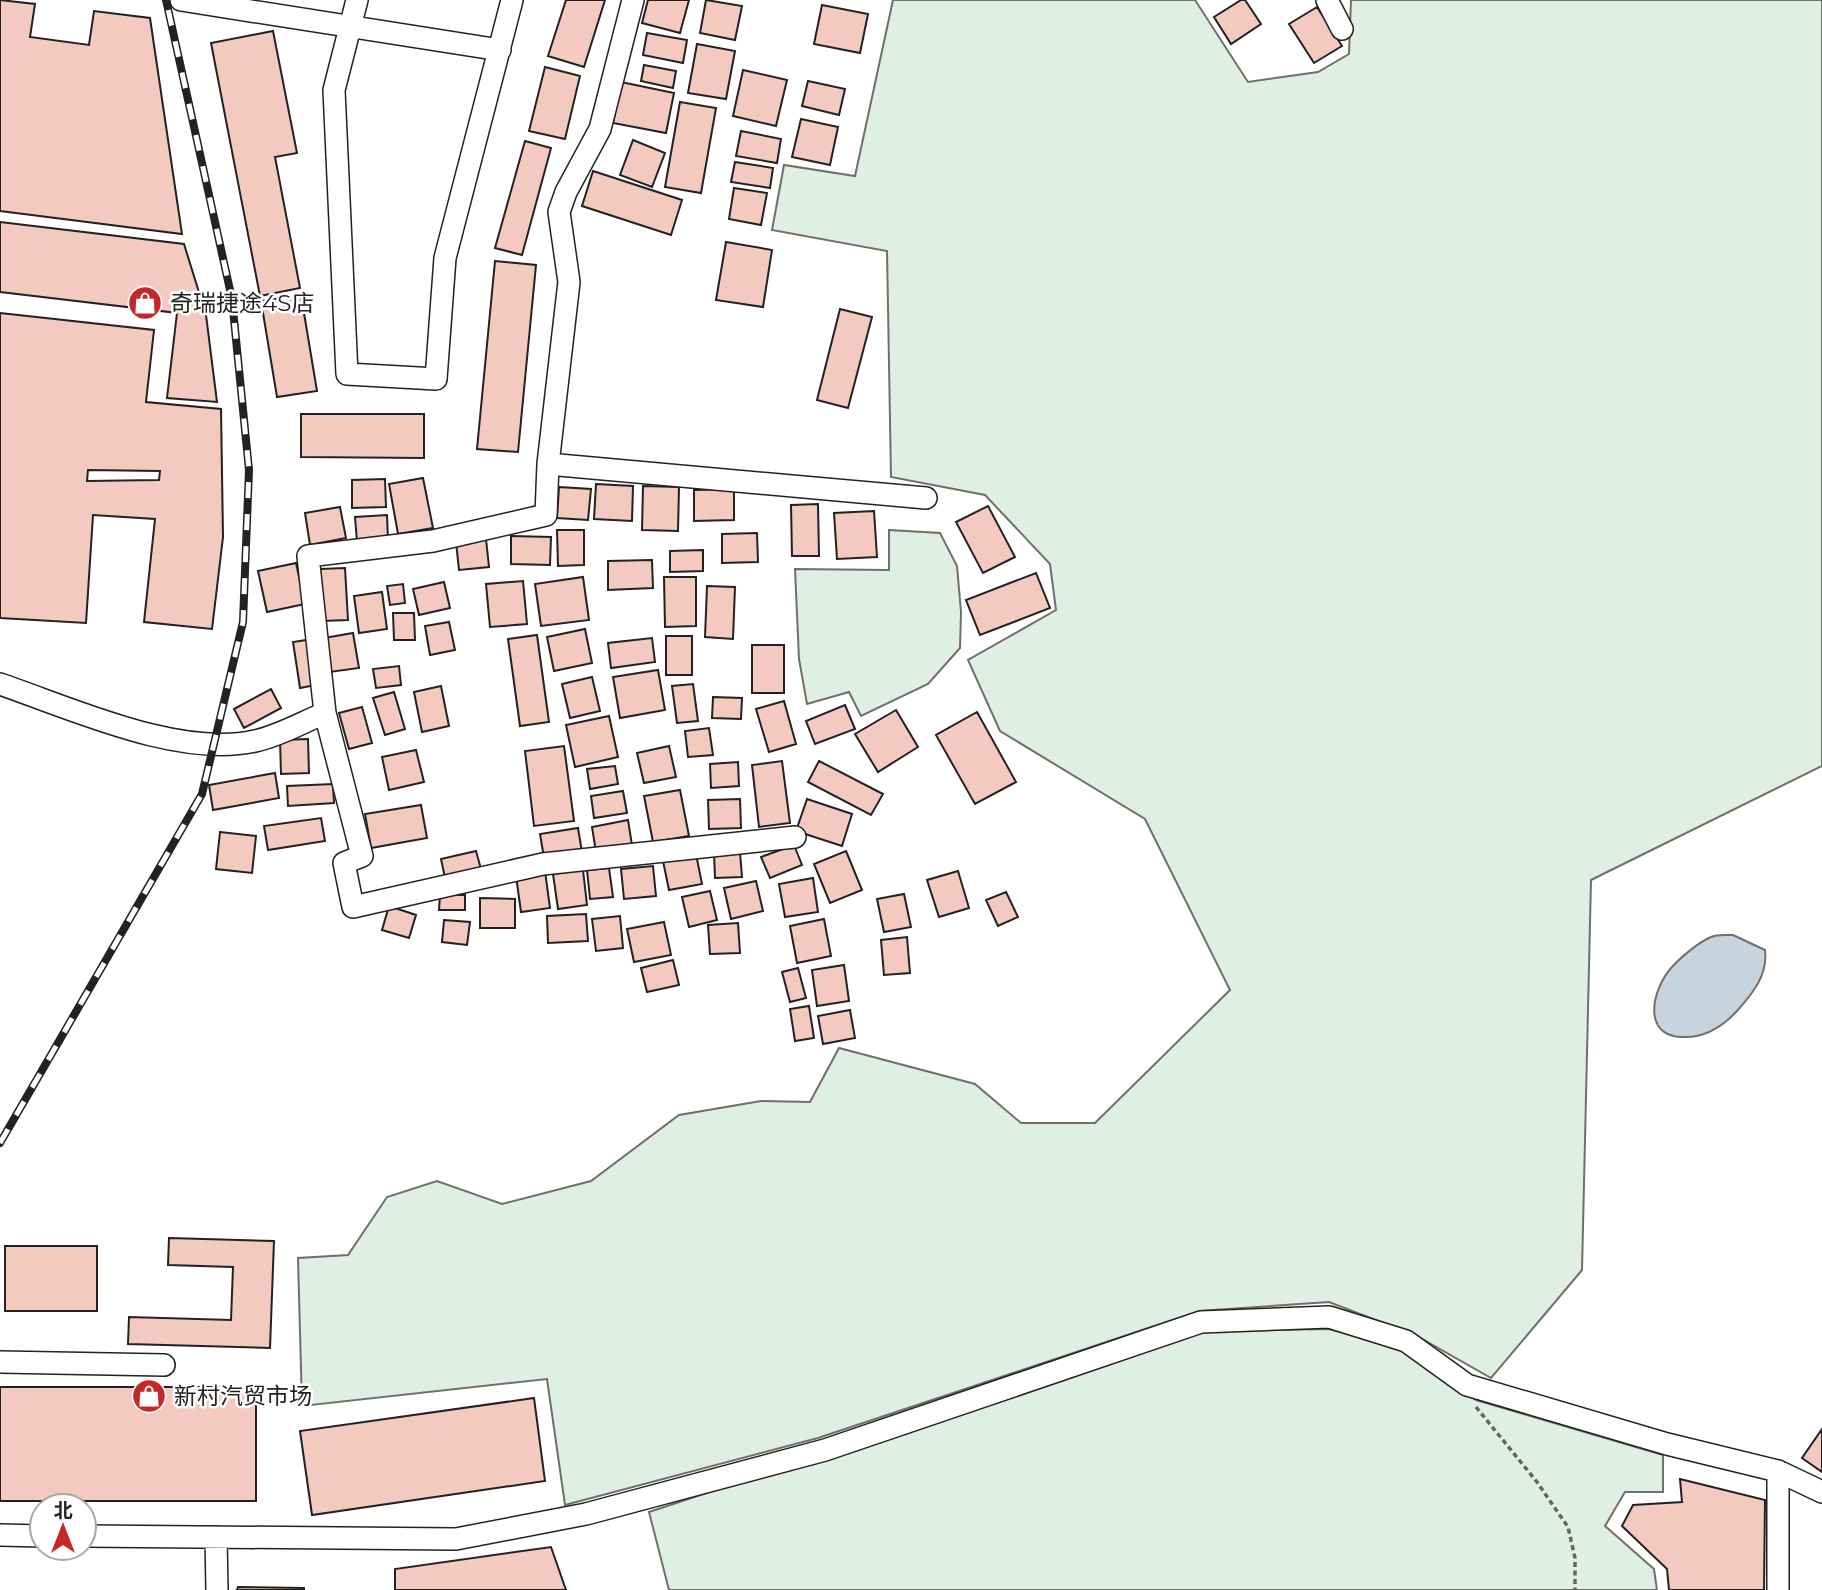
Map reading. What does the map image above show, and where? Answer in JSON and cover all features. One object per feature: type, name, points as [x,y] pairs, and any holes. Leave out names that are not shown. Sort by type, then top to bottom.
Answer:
[{"type":"street","points":[[357,0],[334,90],[347,374],[436,379],[445,258],[512,0]]},
{"type":"street","points":[[633,0],[600,129],[559,212],[569,282],[548,464],[546,515],[433,541],[308,556],[325,713],[362,856],[344,863],[353,907],[543,864],[794,837]]},
{"type":"street","points":[[1327,0],[1342,29]]},
{"type":"street","points":[[192,1],[297,9],[350,26],[500,50]]},
{"type":"street","points":[[548,464],[926,498]]},
{"type":"street","points":[[0,684],[169,740],[213,747],[257,741],[325,713]]},
{"type":"street","points":[[98,1536],[456,1539],[586,1514],[825,1450],[1201,1322],[1329,1317],[1406,1341],[1467,1385],[1667,1444],[1778,1471],[1822,1492]]},
{"type":"street","points":[[0,1362],[164,1365]]},
{"type":"street","points":[[1778,1471],[1778,1590]]},
{"type":"street","points":[[0,1535],[28,1536]]},
{"type":"street","points":[[216,1537],[217,1590]]},
{"type":"path","points":[[1467,1385],[1479,1414],[1537,1482],[1568,1527],[1574,1558],[1575,1590]]},
{"type":"green space","points":[[893,0],[1195,0],[1248,82],[1318,72],[1349,54],[1351,0],[1822,0],[1822,766],[1591,880],[1582,1270],[1491,1378],[1415,1335],[1329,1302],[1199,1311],[818,1438],[565,1505],[547,1379],[302,1406],[298,1258],[348,1255],[387,1197],[437,1181],[502,1204],[591,1181],[679,1115],[761,1101],[810,1102],[839,1048],[975,1084],[1021,1123],[1095,1123],[1230,990],[1145,819],[1000,731],[968,660],[1056,610],[1050,564],[985,495],[891,477],[887,251],[772,230],[784,165],[855,176]]},
{"type":"green space","points":[[889,530],[940,533],[957,566],[961,612],[960,648],[928,684],[861,716],[849,692],[807,704],[799,659],[795,569],[889,570]]},
{"type":"green space","points":[[1329,1329],[1407,1350],[1476,1400],[1663,1455],[1663,1492],[1625,1492],[1605,1526],[1654,1569],[1657,1590],[669,1590],[649,1512],[1200,1331]]},
{"type":"shaded area","points":[[1716,935],[1733,935],[1765,950],[1762,976],[1749,997],[1726,1021],[1707,1033],[1686,1037],[1672,1036],[1662,1030],[1656,1022],[1655,1000],[1672,967],[1701,942]]},
{"type":"building","points":[[0,0],[35,4],[30,37],[89,45],[94,11],[150,18],[182,234],[0,211]]},
{"type":"building","points":[[566,0],[605,0],[584,67],[548,56]]},
{"type":"building","points":[[648,0],[689,0],[680,33],[642,23]]},
{"type":"building","points":[[706,0],[742,6],[735,40],[700,33]]},
{"type":"building","points":[[1245,0],[1261,24],[1231,44],[1214,17]]},
{"type":"building","points":[[822,5],[868,14],[860,53],[814,44]]},
{"type":"building","points":[[1317,7],[1342,46],[1314,63],[1289,24]]},
{"type":"building","points":[[273,31],[297,153],[275,157],[300,288],[260,296],[211,43]]},
{"type":"building","points":[[647,33],[687,40],[683,63],[643,55]]},
{"type":"building","points":[[697,44],[735,51],[726,99],[688,93]]},
{"type":"building","points":[[644,65],[676,71],[673,88],[641,81]]},
{"type":"building","points":[[545,67],[580,76],[565,139],[529,131]]},
{"type":"building","points":[[743,70],[787,80],[776,126],[733,116]]},
{"type":"building","points":[[808,81],[845,89],[839,115],[802,106]]},
{"type":"building","points":[[621,82],[674,93],[666,133],[613,123]]},
{"type":"building","points":[[680,102],[716,108],[701,193],[665,187]]},
{"type":"building","points":[[801,119],[838,127],[830,165],[792,157]]},
{"type":"building","points":[[741,131],[781,139],[777,163],[736,156]]},
{"type":"building","points":[[633,140],[665,153],[652,187],[620,175]]},
{"type":"building","points":[[525,141],[551,148],[522,255],[495,248]]},
{"type":"building","points":[[735,162],[773,168],[770,188],[731,182]]},
{"type":"building","points":[[593,171],[682,200],[671,235],[582,206]]},
{"type":"building","points":[[734,188],[767,193],[761,225],[729,219]]},
{"type":"building","name":"奇瑞捷途4S店","points":[[0,222],[184,244],[206,315],[217,402],[167,398],[177,313],[0,292]]},
{"type":"building","points":[[726,242],[772,250],[763,307],[716,300]]},
{"type":"building","points":[[495,261],[536,265],[518,452],[477,449]]},
{"type":"building","points":[[301,295],[317,391],[277,397],[261,301]]},
{"type":"building","points":[[840,309],[872,317],[848,408],[817,400]]},
{"type":"building","points":[[0,313],[154,330],[146,402],[221,409],[223,537],[212,629],[144,622],[155,519],[93,515],[86,623],[0,618]],"holes":[[[88,470],[160,471],[159,480],[87,481]]]},
{"type":"building","points":[[301,414],[424,414],[424,458],[301,457]]},
{"type":"building","points":[[423,478],[433,528],[398,534],[389,484]]},
{"type":"building","points":[[385,479],[386,507],[352,508],[352,480]]},
{"type":"building","points":[[596,484],[633,486],[632,521],[594,519]]},
{"type":"building","points":[[643,486],[679,487],[678,531],[642,530]]},
{"type":"building","points":[[559,487],[591,489],[588,520],[557,518]]},
{"type":"building","points":[[734,489],[734,520],[694,521],[694,490]]},
{"type":"building","points":[[818,504],[819,556],[792,556],[791,505]]},
{"type":"building","points":[[988,506],[1015,557],[983,573],[956,522]]},
{"type":"building","points":[[340,507],[346,538],[310,545],[305,513]]},
{"type":"building","points":[[874,511],[877,557],[837,559],[834,513]]},
{"type":"building","points":[[387,515],[388,540],[357,542],[355,517]]},
{"type":"building","points":[[557,530],[584,530],[584,565],[558,566]]},
{"type":"building","points":[[757,533],[758,562],[722,563],[722,534]]},
{"type":"building","points":[[511,536],[551,537],[550,565],[511,564]]},
{"type":"building","points":[[486,539],[489,567],[459,570],[456,542]]},
{"type":"building","points":[[703,550],[703,571],[670,572],[670,551]]},
{"type":"building","points":[[652,560],[653,588],[608,590],[608,561]]},
{"type":"building","points":[[296,563],[305,604],[267,612],[258,571]]},
{"type":"building","points":[[345,568],[348,620],[322,621],[320,569]]},
{"type":"building","points":[[1036,573],[1050,608],[980,635],[966,600]]},
{"type":"building","points":[[583,577],[589,620],[541,626],[535,584]]},
{"type":"building","points":[[664,577],[696,577],[696,626],[665,627]]},
{"type":"building","points":[[523,581],[527,624],[490,627],[486,584]]},
{"type":"building","points":[[444,582],[450,608],[419,615],[413,589]]},
{"type":"building","points":[[403,584],[405,603],[390,605],[387,586]]},
{"type":"building","points":[[707,586],[735,587],[733,639],[705,637]]},
{"type":"building","points":[[382,592],[387,629],[359,633],[354,596]]},
{"type":"building","points":[[393,613],[414,613],[415,640],[394,640]]},
{"type":"building","points":[[449,622],[455,650],[430,655],[425,626]]},
{"type":"building","points":[[585,629],[592,663],[554,671],[547,637]]},
{"type":"building","points":[[353,633],[359,668],[330,672],[324,638]]},
{"type":"building","points":[[537,635],[549,722],[520,726],[508,639]]},
{"type":"building","points":[[666,636],[692,636],[692,675],[666,675]]},
{"type":"building","points":[[652,638],[655,662],[611,668],[608,643]]},
{"type":"building","points":[[313,639],[321,684],[300,688],[293,642]]},
{"type":"building","points":[[752,645],[784,645],[784,693],[752,693]]},
{"type":"building","points":[[399,666],[401,685],[376,688],[373,669]]},
{"type":"building","points":[[658,670],[665,710],[620,718],[613,677]]},
{"type":"building","points":[[592,677],[600,711],[570,718],[562,684]]},
{"type":"building","points":[[693,684],[698,721],[677,723],[672,686]]},
{"type":"building","points":[[441,686],[449,726],[422,732],[414,692]]},
{"type":"building","points":[[271,689],[281,708],[244,728],[234,709]]},
{"type":"building","points":[[394,692],[405,729],[385,735],[373,698]]},
{"type":"building","points":[[713,697],[742,698],[741,719],[712,718]]},
{"type":"building","points":[[784,701],[796,744],[769,752],[756,709]]},
{"type":"building","points":[[845,705],[855,729],[815,744],[806,721]]},
{"type":"building","points":[[362,707],[372,743],[349,749],[339,713]]},
{"type":"building","points":[[896,710],[918,747],[878,772],[855,734]]},
{"type":"building","points":[[977,712],[1016,782],[975,804],[936,735]]},
{"type":"building","points":[[609,716],[618,757],[575,767],[566,725]]},
{"type":"building","points":[[709,728],[713,755],[688,757],[685,731]]},
{"type":"building","points":[[308,739],[309,773],[281,774],[280,740]]},
{"type":"building","points":[[564,746],[574,821],[534,826],[525,751]]},
{"type":"building","points":[[669,746],[676,777],[644,783],[637,753]]},
{"type":"building","points":[[416,750],[424,782],[389,790],[382,757]]},
{"type":"building","points":[[782,761],[790,823],[759,827],[752,765]]},
{"type":"building","points":[[819,761],[883,794],[871,815],[808,782]]},
{"type":"building","points":[[738,762],[739,786],[711,788],[710,764]]},
{"type":"building","points":[[615,766],[618,784],[590,789],[587,769]]},
{"type":"building","points":[[275,773],[279,798],[213,810],[209,785]]},
{"type":"building","points":[[333,784],[334,803],[288,806],[287,786]]},
{"type":"building","points":[[680,790],[689,836],[653,842],[644,796]]},
{"type":"building","points":[[623,791],[627,813],[594,818],[591,796]]},
{"type":"building","points":[[740,799],[741,828],[709,829],[708,800]]},
{"type":"building","points":[[807,799],[852,814],[842,846],[796,831]]},
{"type":"building","points":[[421,805],[427,838],[371,848],[365,814]]},
{"type":"building","points":[[321,818],[325,841],[268,850],[264,826]]},
{"type":"building","points":[[628,820],[632,845],[596,852],[592,827]]},
{"type":"building","points":[[578,828],[582,852],[544,858],[540,834]]},
{"type":"building","points":[[220,832],[256,836],[252,873],[216,869]]},
{"type":"building","points":[[794,845],[802,865],[770,878],[761,857]]},
{"type":"building","points":[[476,851],[481,869],[445,878],[441,859]]},
{"type":"building","points":[[846,851],[862,890],[830,903],[814,864]]},
{"type":"building","points":[[740,852],[742,877],[715,878],[714,853]]},
{"type":"building","points":[[696,854],[702,884],[669,890],[663,861]]},
{"type":"building","points":[[653,866],[656,896],[624,899],[621,869]]},
{"type":"building","points":[[609,868],[613,897],[590,899],[587,870]]},
{"type":"building","points":[[583,870],[587,905],[558,909],[553,874]]},
{"type":"building","points":[[545,871],[550,908],[521,912],[516,876]]},
{"type":"building","points":[[958,871],[969,908],[939,917],[927,880]]},
{"type":"building","points":[[813,878],[818,912],[785,917],[779,884]]},
{"type":"building","points":[[756,881],[763,911],[731,919],[724,888]]},
{"type":"building","points":[[710,891],[717,920],[689,927],[682,897]]},
{"type":"building","points":[[1006,892],[1018,917],[998,926],[986,900]]},
{"type":"building","points":[[904,894],[911,927],[884,932],[877,899]]},
{"type":"building","points":[[440,895],[465,895],[465,910],[439,910]]},
{"type":"building","points":[[480,898],[515,899],[515,928],[480,928]]},
{"type":"building","points":[[389,906],[416,915],[409,938],[382,930]]},
{"type":"building","points":[[586,914],[588,941],[548,943],[547,916]]},
{"type":"building","points":[[620,916],[623,948],[596,951],[592,919]]},
{"type":"building","points":[[824,919],[831,956],[797,963],[790,926]]},
{"type":"building","points":[[444,920],[470,922],[467,945],[442,942]]},
{"type":"building","points":[[664,922],[671,955],[634,962],[627,929]]},
{"type":"building","points":[[738,923],[740,953],[710,954],[708,925]]},
{"type":"building","points":[[907,937],[910,973],[884,975],[881,940]]},
{"type":"building","points":[[673,960],[679,985],[647,992],[641,968]]},
{"type":"building","points":[[844,965],[849,1001],[817,1006],[812,970]]},
{"type":"building","points":[[798,968],[806,998],[790,1002],[782,972]]},
{"type":"building","points":[[809,1006],[814,1038],[795,1041],[790,1009]]},
{"type":"building","points":[[850,1010],[855,1038],[823,1044],[818,1016]]},
{"type":"building","points":[[169,1238],[274,1241],[270,1348],[128,1344],[129,1317],[231,1320],[233,1267],[168,1265]]},
{"type":"building","points":[[5,1246],[97,1246],[97,1311],[5,1311]]},
{"type":"building","points":[[0,1387],[256,1387],[256,1501],[98,1501],[98,1492],[28,1492],[28,1501],[0,1501]]},
{"type":"building","points":[[534,1398],[545,1481],[312,1515],[300,1431]]},
{"type":"building","points":[[1822,1429],[1822,1472],[1802,1458]]},
{"type":"building","points":[[1680,1479],[1765,1500],[1764,1590],[1669,1590],[1667,1569],[1622,1526],[1633,1505],[1682,1502]]},
{"type":"building","points":[[551,1547],[566,1590],[395,1590],[395,1569]]},
{"type":"building","points":[[238,1587],[304,1588],[304,1590],[237,1590]]},
{"type":"railway","points":[[0,1143],[202,794],[243,622],[249,470],[232,299],[166,0]]},
{"type":"place","name":"奇瑞捷途4S店","points":[[145,303]]},
{"type":"place","name":"新村汽贸市场","points":[[149,1396]]}]
